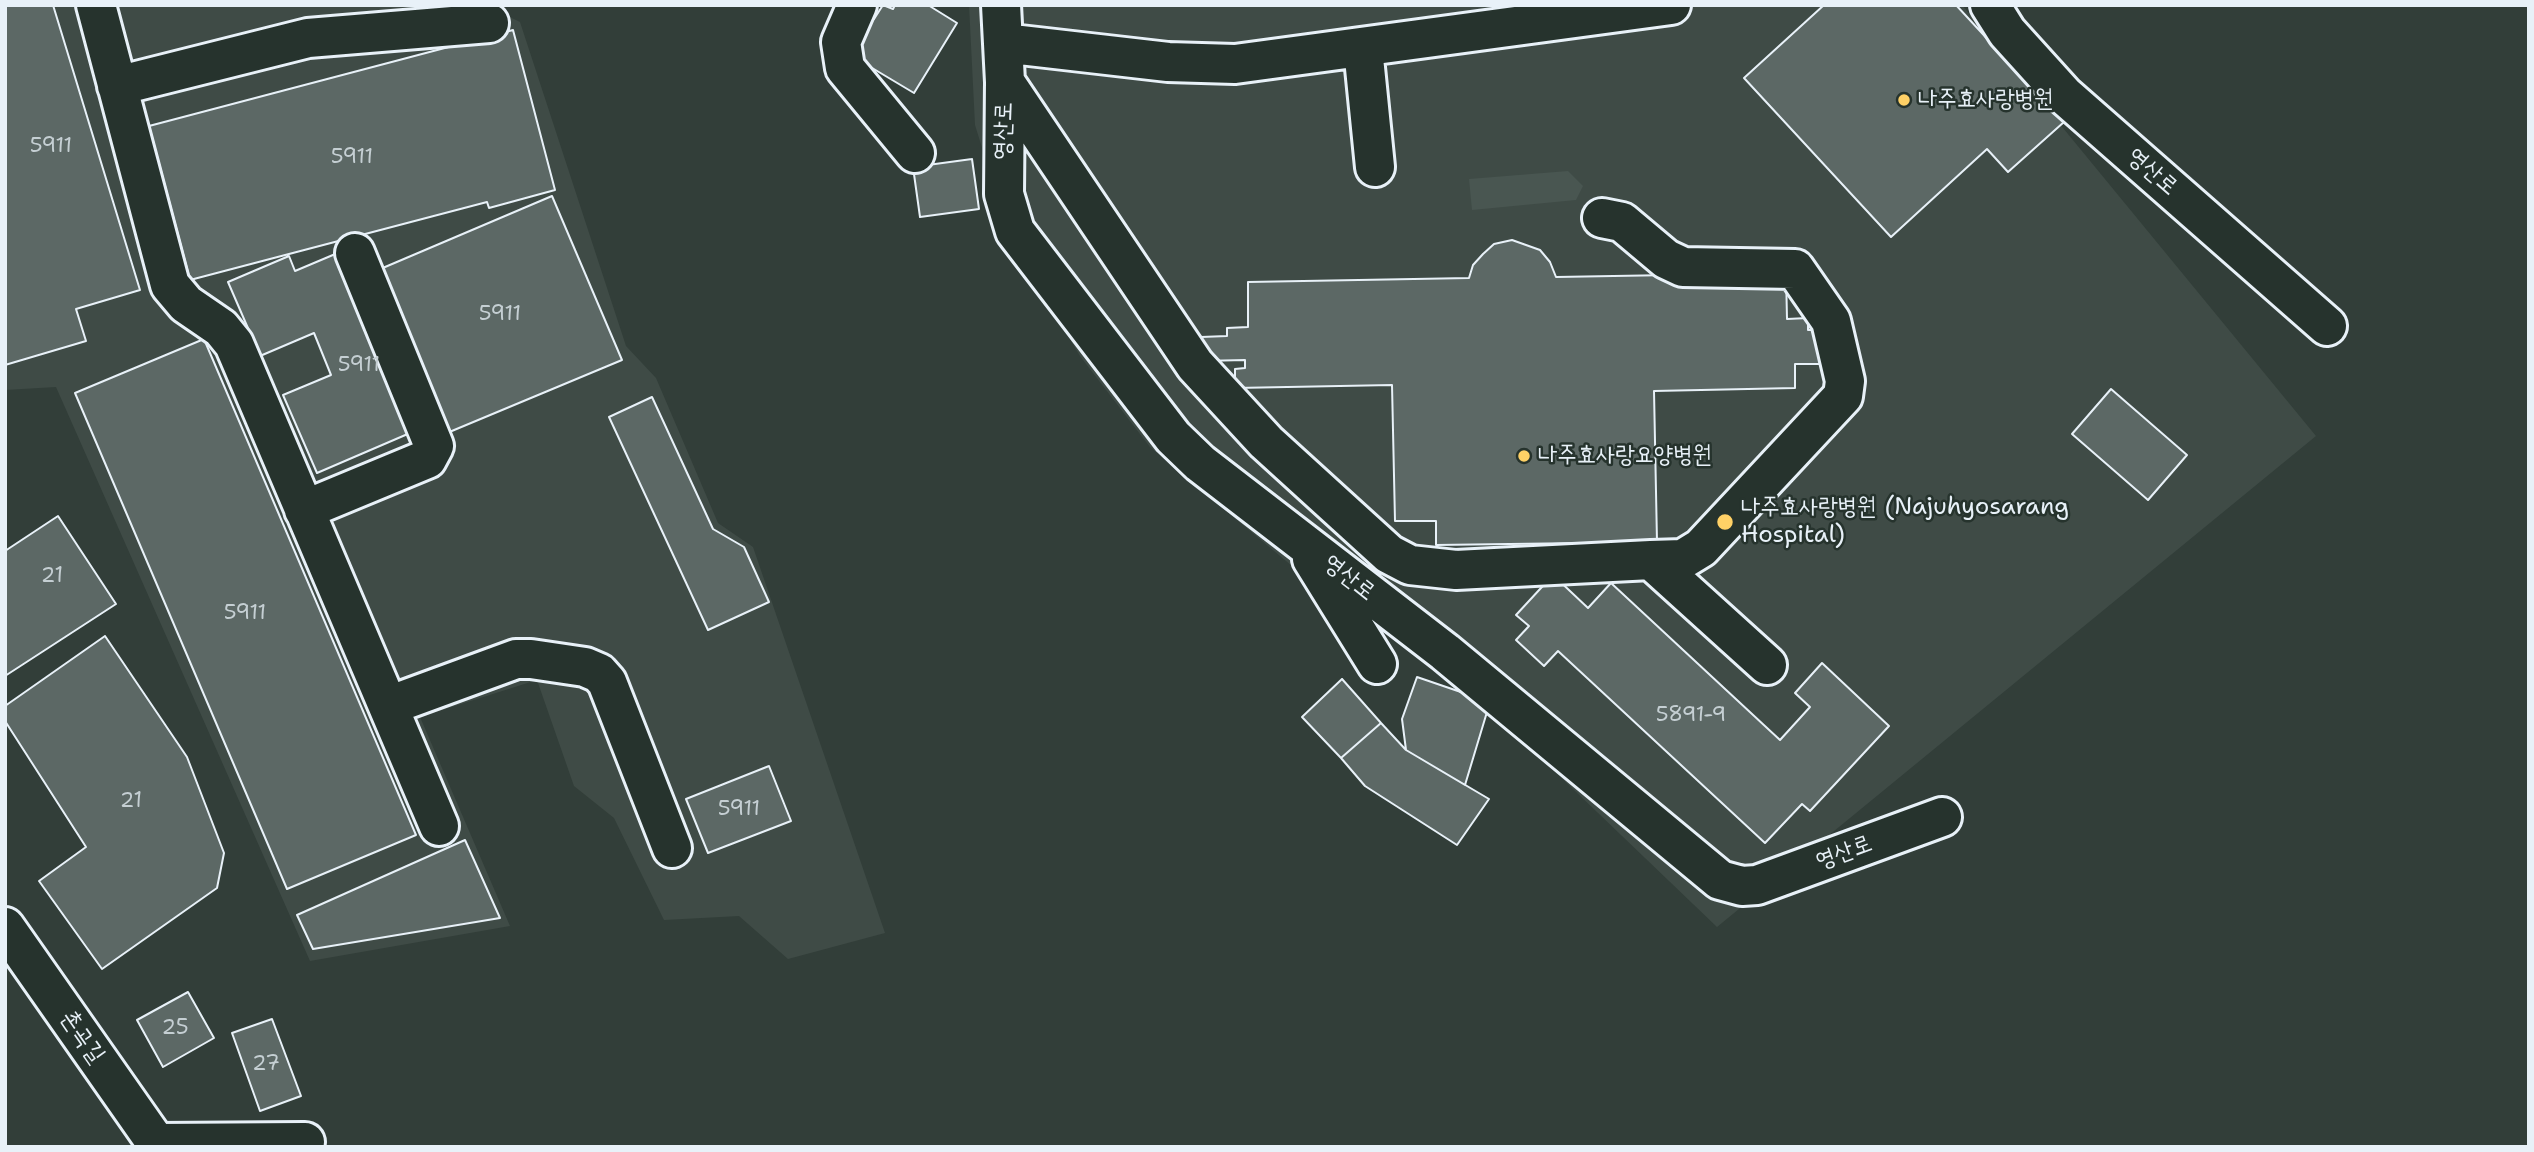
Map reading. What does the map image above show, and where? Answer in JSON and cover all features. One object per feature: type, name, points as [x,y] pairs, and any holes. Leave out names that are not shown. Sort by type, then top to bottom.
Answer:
[{"type":"street","points":[[96,5],[170,285],[186,304],[229,335],[439,826]]},
{"type":"street","points":[[857,5],[841,42],[845,68],[915,153]]},
{"type":"street","name":"영산로","points":[[1001,5],[1005,82],[1004,194],[1015,231],[1173,437],[1200,463],[1445,652],[1720,880],[1742,886],[1757,885],[1942,817]]},
{"type":"street","points":[[1003,43],[1204,64],[1245,63],[1671,5]]},
{"type":"street","name":"영산로","points":[[1990,5],[2007,32],[2064,95],[2327,326]]},
{"type":"street","points":[[117,86],[320,36],[489,23]]},
{"type":"street","points":[[1363,48],[1375,167]]},
{"type":"street","points":[[1005,82],[1195,365],[1266,442],[1389,554],[1410,565],[1456,570],[1684,559],[1700,548],[1843,396],[1845,381],[1831,321],[1794,269],[1682,267],[1666,258],[1622,222],[1602,218]]},
{"type":"street","points":[[304,510],[427,459],[434,446],[355,253]]},
{"type":"street","points":[[1301,540],[1377,664]]},
{"type":"street","points":[[1651,560],[1767,666]]},
{"type":"street","points":[[388,706],[516,659],[585,667],[600,673],[607,682],[672,848]]},
{"type":"street","name":"촌곡길","points":[[5,927],[158,1145]]},
{"type":"street","points":[[158,1145],[305,1142]]},
{"type":"shaded area","points":[[5,5],[485,5],[520,22],[626,346],[656,378],[718,523],[753,547],[885,933],[788,959],[739,916],[664,920],[614,818],[574,786],[537,680],[420,717],[510,926],[310,961],[56,387],[5,390]]},
{"type":"shaded area","name":"나주효사랑병원 (Najuhyosarang Hospital)","points":[[969,5],[1962,5],[2316,436],[1717,927],[1405,628],[1329,597],[1150,447],[1080,356],[1009,235],[975,125]]},
{"type":"shaded area","points":[[1568,171],[1583,186],[1576,200],[1472,210],[1469,179]]},
{"type":"building","points":[[5,5],[53,5],[140,290],[76,309],[86,341],[5,365]]},
{"type":"building","points":[[883,5],[893,9],[895,5],[928,5],[957,23],[914,93],[847,53],[869,16],[874,19]]},
{"type":"building","name":"나주효사랑병원","points":[[1824,5],[1956,5],[2064,122],[2008,172],[1987,149],[1891,237],[1744,78]]},
{"type":"building","points":[[513,30],[555,190],[489,208],[487,202],[190,280],[149,126]]},
{"type":"building","points":[[972,159],[979,209],[920,217],[913,167]]},
{"type":"building","points":[[552,196],[622,360],[447,433],[378,270]]},
{"type":"building","name":"나주효사랑요양병원","points":[[1512,240],[1540,250],[1550,262],[1556,277],[1786,273],[1787,319],[1808,318],[1808,330],[1826,330],[1827,364],[1795,364],[1795,388],[1654,391],[1657,542],[1436,545],[1436,521],[1395,521],[1392,385],[1235,388],[1235,369],[1245,368],[1245,360],[1202,361],[1201,337],[1227,336],[1227,328],[1248,327],[1248,282],[1469,278],[1473,265],[1494,244]]},
{"type":"building","points":[[340,252],[417,430],[317,473],[283,395],[331,375],[314,333],[260,356],[228,282],[289,256],[295,271]]},
{"type":"building","points":[[204,339],[416,835],[287,889],[75,393]]},
{"type":"building","points":[[2111,389],[2187,455],[2148,500],[2072,434]]},
{"type":"building","points":[[652,397],[713,529],[744,547],[769,602],[708,630],[609,417]]},
{"type":"building","points":[[58,516],[116,604],[5,676],[5,551]]},
{"type":"building","points":[[1553,575],[1588,608],[1611,583],[1780,740],[1810,707],[1795,693],[1822,663],[1889,726],[1810,811],[1802,804],[1765,843],[1558,651],[1544,666],[1516,640],[1529,626],[1516,615]]},
{"type":"building","points":[[105,636],[187,757],[224,853],[217,888],[102,969],[39,881],[86,847],[5,721],[5,706]]},
{"type":"building","points":[[1417,677],[1490,702],[1465,785],[1406,750],[1402,719]]},
{"type":"building","points":[[1342,679],[1381,723],[1341,758],[1302,717]]},
{"type":"building","points":[[1381,723],[1406,750],[1489,799],[1457,845],[1365,786],[1341,758]]},
{"type":"building","points":[[769,766],[791,821],[708,853],[686,799]]},
{"type":"building","points":[[465,840],[500,918],[313,949],[297,915]]},
{"type":"building","points":[[188,992],[214,1038],[163,1067],[137,1020]]},
{"type":"building","points":[[272,1019],[301,1096],[260,1111],[232,1033]]},
{"type":"place","name":"나주효사랑병원","points":[[1904,100]]},
{"type":"place","name":"나주효사랑요양병원","points":[[1524,456]]},
{"type":"place","name":"나주효사랑병원 (Najuhyosarang Hospital)","points":[[1725,522]]}]
